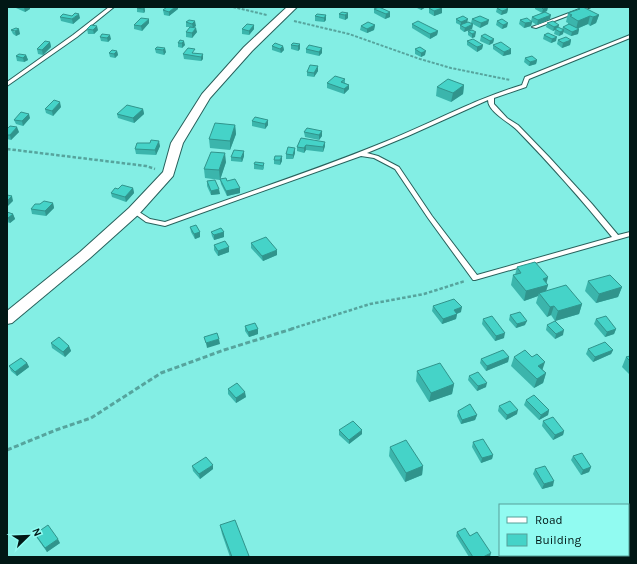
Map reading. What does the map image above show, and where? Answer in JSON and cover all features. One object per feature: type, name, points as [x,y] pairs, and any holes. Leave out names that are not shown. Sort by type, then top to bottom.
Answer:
[{"type":"street","points":[[7,319],[134,212],[169,173],[177,143],[206,96],[248,49],[292,7]]},
{"type":"lane","points":[[7,84],[112,7]]},
{"type":"lane","points":[[534,27],[589,7]]},
{"type":"lane","points":[[134,212],[148,221],[165,224],[390,142],[491,97],[524,86],[527,78],[630,36]]},
{"type":"lane","points":[[491,97],[491,104],[505,120],[516,126],[547,158],[590,205],[617,238]]},
{"type":"lane","points":[[360,154],[376,157],[397,168],[430,217],[475,278],[630,234]]},
{"type":"path","points":[[233,7],[349,34],[420,60],[525,83]]},
{"type":"path","points":[[7,149],[146,166],[169,173]]},
{"type":"path","points":[[7,450],[56,430],[91,418],[161,373],[224,350],[370,304],[424,294],[475,278]]},
{"type":"building","points":[[167,7],[175,7],[169,12],[163,10]]},
{"type":"building","points":[[379,7],[390,12],[386,14],[374,9]]},
{"type":"building","points":[[505,7],[508,9],[502,11],[497,8]]},
{"type":"building","points":[[580,7],[599,15],[593,17],[590,16],[578,21],[568,13],[580,9],[578,8]]},
{"type":"building","points":[[429,8],[442,8],[434,11]]},
{"type":"building","points":[[342,12],[348,13],[345,15],[339,14]]},
{"type":"building","points":[[545,12],[551,15],[538,20],[532,17]]},
{"type":"building","points":[[75,13],[79,14],[72,19],[60,17],[63,14],[72,16]]},
{"type":"building","points":[[317,14],[326,15],[324,18],[315,16]]},
{"type":"building","points":[[463,16],[468,19],[461,22],[456,19]]},
{"type":"building","points":[[480,16],[489,20],[481,23],[472,19]]},
{"type":"building","points":[[141,18],[149,19],[141,26],[134,25]]},
{"type":"building","points":[[527,18],[532,22],[525,23],[520,20]]},
{"type":"building","points":[[502,19],[508,23],[503,25],[497,21]]},
{"type":"building","points":[[189,20],[195,21],[192,24],[186,22]]},
{"type":"building","points":[[418,21],[438,31],[430,34],[412,24]]},
{"type":"building","points":[[553,21],[559,25],[554,27],[547,23]]},
{"type":"building","points":[[368,22],[375,25],[367,29],[361,26]]},
{"type":"building","points":[[468,22],[473,24],[465,28],[460,25]]},
{"type":"building","points":[[247,24],[254,25],[249,31],[242,29]]},
{"type":"building","points":[[569,24],[579,29],[572,32],[563,27]]},
{"type":"building","points":[[91,25],[97,26],[93,30],[87,29]]},
{"type":"building","points":[[190,27],[196,28],[192,33],[186,32]]},
{"type":"building","points":[[558,27],[564,30],[560,32],[555,29]]},
{"type":"building","points":[[16,28],[19,29],[15,31],[11,30]]},
{"type":"building","points":[[472,30],[476,32],[472,34],[468,31]]},
{"type":"building","points":[[548,33],[557,37],[552,39],[544,35]]},
{"type":"building","points":[[102,34],[110,35],[107,38],[100,37]]},
{"type":"building","points":[[485,34],[494,39],[490,41],[481,36]]},
{"type":"building","points":[[566,37],[571,40],[563,43],[558,40]]},
{"type":"building","points":[[473,39],[483,45],[477,47],[467,41]]},
{"type":"building","points":[[180,40],[184,41],[182,43],[178,43]]},
{"type":"building","points":[[45,41],[50,42],[42,50],[37,49]]},
{"type":"building","points":[[501,42],[511,49],[504,52],[493,45]]},
{"type":"building","points":[[275,43],[283,46],[280,49],[272,46]]},
{"type":"building","points":[[293,43],[300,44],[298,46],[291,45]]},
{"type":"building","points":[[309,45],[322,48],[319,52],[306,49]]},
{"type":"building","points":[[157,47],[165,48],[163,50],[155,49]]},
{"type":"building","points":[[420,47],[426,51],[421,53],[415,49]]},
{"type":"building","points":[[188,48],[195,49],[192,53],[203,54],[201,57],[183,54]]},
{"type":"building","points":[[112,50],[117,51],[114,54],[109,53]]},
{"type":"building","points":[[19,54],[26,55],[23,58],[16,56]]},
{"type":"building","points":[[532,56],[537,60],[530,62],[525,58]]},
{"type":"building","points":[[310,65],[318,66],[314,73],[307,72]]},
{"type":"building","points":[[335,76],[345,79],[341,82],[349,85],[344,89],[327,83]]},
{"type":"building","points":[[448,79],[464,85],[453,93],[437,87]]},
{"type":"building","points":[[54,100],[60,102],[52,111],[45,109]]},
{"type":"building","points":[[127,105],[143,109],[133,118],[117,114]]},
{"type":"building","points":[[21,112],[29,114],[22,121],[14,120]]},
{"type":"building","points":[[255,117],[268,120],[265,124],[252,121]]},
{"type":"building","points":[[215,123],[235,125],[230,141],[209,139]]},
{"type":"building","points":[[10,126],[17,127],[10,135],[7,135],[7,129]]},
{"type":"building","points":[[307,128],[322,131],[319,135],[304,132]]},
{"type":"building","points":[[301,138],[325,142],[323,147],[306,145],[304,148],[297,147]]},
{"type":"building","points":[[151,140],[159,141],[155,150],[135,149],[137,143],[150,143]]},
{"type":"building","points":[[288,147],[295,148],[293,155],[286,154]]},
{"type":"building","points":[[234,150],[244,151],[241,158],[231,157]]},
{"type":"building","points":[[211,152],[225,153],[219,170],[204,169]]},
{"type":"building","points":[[275,156],[282,156],[280,160],[274,160]]},
{"type":"building","points":[[255,162],[264,163],[263,166],[254,164]]},
{"type":"building","points":[[226,178],[227,181],[235,179],[240,188],[226,191],[220,179]]},
{"type":"building","points":[[215,180],[219,189],[211,191],[207,181]]},
{"type":"building","points":[[122,185],[133,188],[125,197],[111,193],[115,188],[118,189]]},
{"type":"building","points":[[7,195],[12,196],[7,201]]},
{"type":"building","points":[[44,201],[53,203],[45,211],[31,209],[35,204],[40,204]]},
{"type":"building","points":[[7,212],[13,214],[7,218]]},
{"type":"building","points":[[196,225],[200,232],[194,234],[190,227]]},
{"type":"building","points":[[221,228],[224,232],[214,235],[211,232]]},
{"type":"building","points":[[266,237],[277,250],[262,256],[251,243]]},
{"type":"building","points":[[225,241],[229,247],[218,251],[214,245]]},
{"type":"building","points":[[535,262],[548,277],[543,279],[548,285],[526,291],[513,275],[521,273],[517,267]]},
{"type":"building","points":[[610,275],[622,287],[599,294],[588,281]]},
{"type":"building","points":[[566,285],[582,304],[558,311],[554,306],[550,307],[539,293]]},
{"type":"building","points":[[454,299],[462,307],[454,310],[457,314],[443,319],[433,306]]},
{"type":"building","points":[[520,312],[527,321],[517,324],[510,315]]},
{"type":"building","points":[[492,316],[505,333],[496,336],[483,319]]},
{"type":"building","points":[[606,316],[616,329],[607,332],[596,319]]},
{"type":"building","points":[[555,321],[564,330],[556,334],[547,325]]},
{"type":"building","points":[[255,323],[258,329],[248,332],[245,326]]},
{"type":"building","points":[[217,333],[219,339],[206,343],[204,337]]},
{"type":"building","points":[[59,337],[69,346],[63,352],[51,343]]},
{"type":"building","points":[[605,342],[613,350],[595,357],[588,349]]},
{"type":"building","points":[[503,350],[509,357],[487,366],[481,359]]},
{"type":"building","points":[[525,350],[532,357],[537,354],[545,362],[538,366],[546,373],[537,379],[514,357]]},
{"type":"building","points":[[21,358],[27,363],[15,372],[9,366]]},
{"type":"building","points":[[440,363],[454,384],[431,393],[417,371]]},
{"type":"building","points":[[478,372],[487,383],[478,386],[469,376]]},
{"type":"building","points":[[237,383],[245,392],[236,398],[228,389]]},
{"type":"building","points":[[534,395],[549,410],[541,415],[526,400]]},
{"type":"building","points":[[510,401],[518,410],[507,415],[499,406]]},
{"type":"building","points":[[470,404],[477,415],[462,420],[458,411]]},
{"type":"building","points":[[553,417],[564,431],[555,435],[543,421]]},
{"type":"building","points":[[353,421],[362,430],[349,440],[339,430]]},
{"type":"building","points":[[483,439],[493,455],[482,458],[473,442]]},
{"type":"building","points":[[406,440],[423,466],[406,473],[390,447]]},
{"type":"building","points":[[582,453],[591,467],[583,470],[573,456]]},
{"type":"building","points":[[206,457],[213,465],[199,474],[192,466]]},
{"type":"building","points":[[545,466],[554,481],[544,484],[535,469]]},
{"type":"building","points":[[235,520],[249,556],[247,557],[232,557],[220,525]]},
{"type":"building","points":[[48,525],[58,539],[45,548],[35,534]]},
{"type":"building","points":[[465,528],[470,536],[477,532],[491,553],[483,557],[473,557],[457,532]]}]
